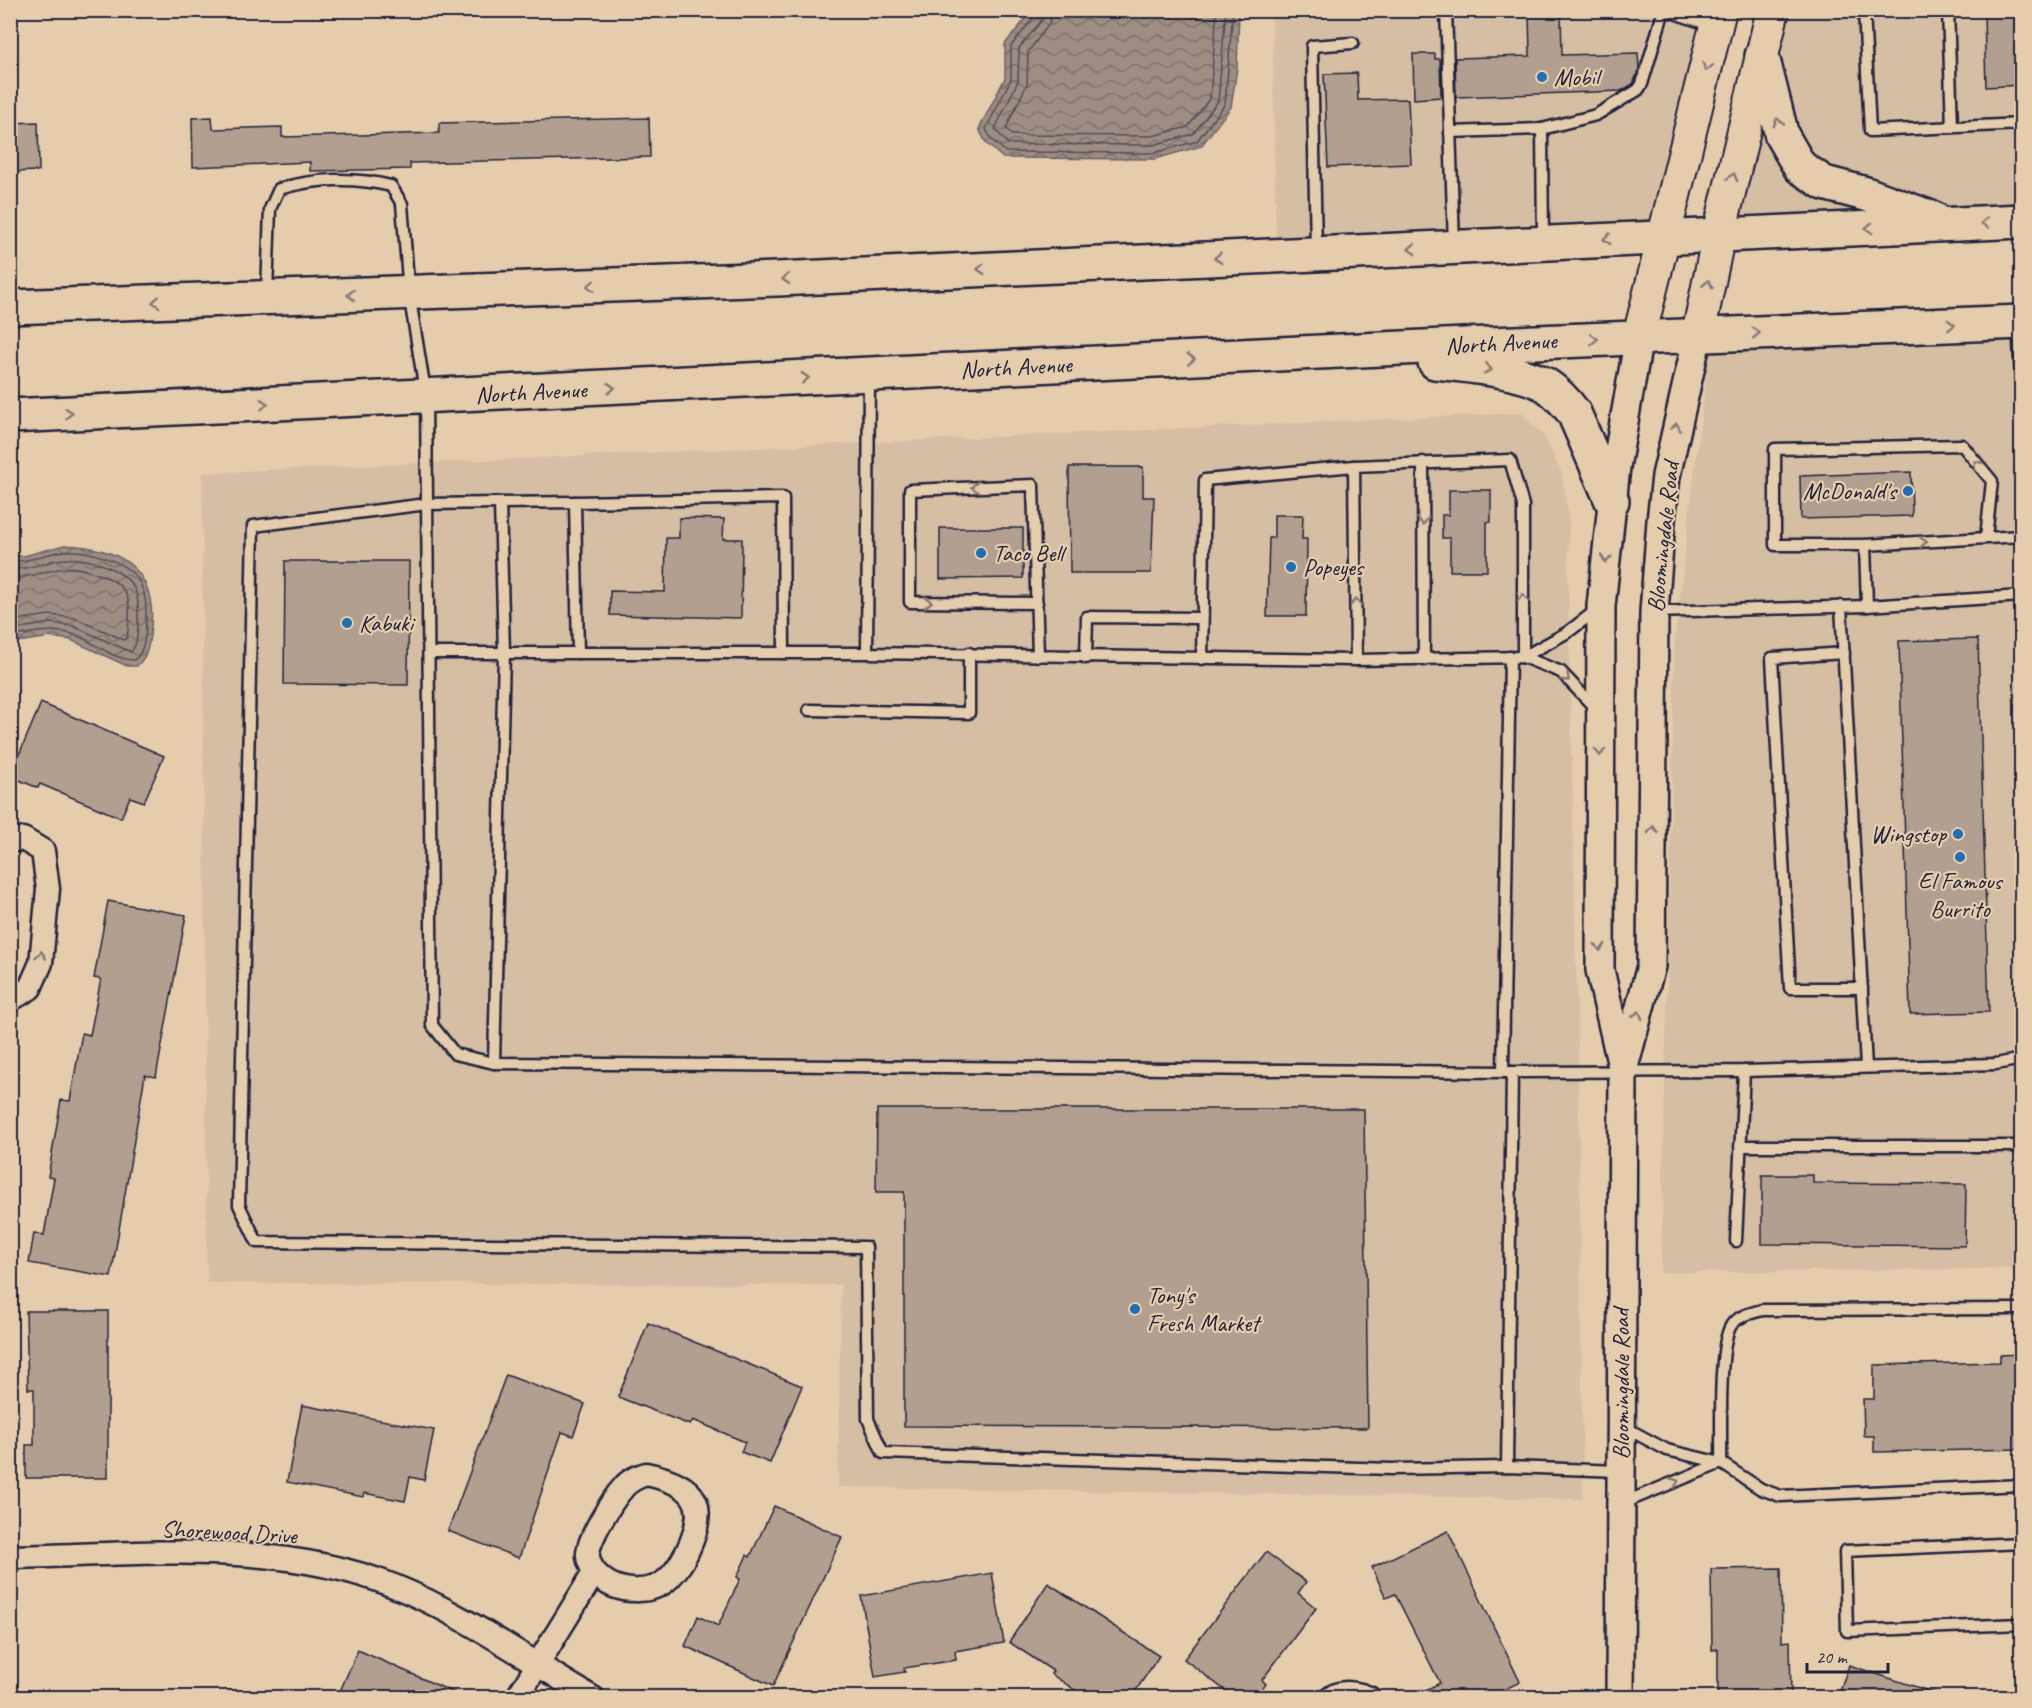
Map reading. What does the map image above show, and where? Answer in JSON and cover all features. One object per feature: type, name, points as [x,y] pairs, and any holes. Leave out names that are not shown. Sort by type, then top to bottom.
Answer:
[{"type":"main road","name":"Bloomingdale Road","points":[[1698,335],[1719,234],[1773,10]]},
{"type":"main road","name":"Bloomingdale Road","points":[[1639,337],[1666,237],[1718,19]]},
{"type":"main road","points":[[1762,56],[1782,136],[1800,167],[1824,183],[1866,194],[1948,224]]},
{"type":"main road","points":[[10,307],[777,279],[2022,221]]},
{"type":"main road","name":"North Avenue","points":[[10,416],[1639,337],[2020,322]]},
{"type":"main road","points":[[1347,351],[1480,367],[1540,382],[1568,404],[1574,413],[1612,501]]},
{"type":"street","name":"Bloomingdale Road","points":[[1623,1071],[1651,966],[1654,612],[1666,476],[1698,335]]},
{"type":"street","name":"Bloomingdale Road","points":[[1620,1698],[1623,1071],[1600,970],[1601,606],[1612,501],[1639,337]]},
{"type":"street","points":[[10,841],[23,839],[43,851],[48,889],[41,963],[30,988],[10,1000]]},
{"type":"street","points":[[646,1474],[662,1477],[687,1491],[695,1500],[697,1520],[692,1542],[669,1578],[653,1588],[619,1589],[594,1573],[588,1556],[590,1542],[623,1488],[633,1479],[646,1474]]},
{"type":"street","name":"Shorewood Drive","points":[[10,1557],[224,1554],[292,1559],[347,1571],[392,1585],[435,1604],[593,1698]]},
{"type":"street","points":[[517,1698],[535,1665],[594,1573]]},
{"type":"street","points":[[1331,1698],[1335,1694],[1358,1693],[1368,1698]]},
{"type":"lane","points":[[1446,10],[1454,247]]},
{"type":"lane","points":[[1450,132],[1542,129],[1596,115],[1638,90],[1642,84],[1664,10],[1718,19]]},
{"type":"lane","points":[[1864,10],[1870,131],[2022,124]]},
{"type":"lane","points":[[1948,10],[1952,127]]},
{"type":"lane","points":[[1316,254],[1312,46],[1353,43]]},
{"type":"lane","points":[[1542,129],[1543,243]]},
{"type":"lane","points":[[267,298],[270,209],[279,189],[312,182],[366,180],[391,186],[402,204],[409,292],[426,397],[432,1025],[455,1054],[494,1063],[1508,1072],[1744,1071],[1996,1064],[2022,1059]]},
{"type":"lane","points":[[2020,322],[2022,394]]},
{"type":"lane","points":[[867,653],[869,375]]},
{"type":"lane","points":[[1986,538],[1992,481],[1962,445],[1774,449],[1775,544],[1865,545],[2022,536]]},
{"type":"lane","points":[[1202,659],[1205,480],[1354,466],[1510,460],[1523,505],[1523,657]]},
{"type":"lane","points":[[1424,462],[1424,660]]},
{"type":"lane","points":[[1354,466],[1356,660]]},
{"type":"lane","points":[[1037,603],[910,602],[910,490],[1033,485],[1037,603],[1038,656]]},
{"type":"lane","points":[[784,653],[783,498],[428,504],[253,526],[239,1205],[257,1242],[866,1247],[868,1419],[883,1453],[1392,1469],[1507,1467],[1620,1471]]},
{"type":"lane","points":[[575,502],[578,653]]},
{"type":"lane","points":[[494,1063],[504,653],[500,503]]},
{"type":"lane","points":[[1865,545],[1867,606]]},
{"type":"lane","points":[[1654,612],[1867,606],[2022,596]]},
{"type":"lane","points":[[1523,657],[1568,632],[1601,606]]},
{"type":"lane","points":[[1841,606],[1866,1067]]},
{"type":"lane","points":[[1086,658],[1087,617],[1201,618]]},
{"type":"lane","points":[[429,653],[969,653],[1086,658],[1356,660],[1523,657],[1561,672],[1600,713]]},
{"type":"lane","points":[[809,710],[969,713],[969,653]]},
{"type":"lane","points":[[1844,653],[1772,658],[1788,964],[1790,988],[1862,988]]},
{"type":"lane","points":[[1507,1467],[1510,657]]},
{"type":"lane","points":[[1736,1240],[1744,1071]]},
{"type":"lane","points":[[1740,1146],[2022,1146]]},
{"type":"lane","points":[[1721,1462],[1723,1345],[1731,1324],[1745,1314],[1762,1310],[2022,1309]]},
{"type":"lane","points":[[1621,1425],[1667,1450],[1721,1462],[1761,1489],[1780,1496],[2022,1485]]},
{"type":"lane","points":[[1620,1504],[1721,1462]]},
{"type":"lane","points":[[2022,1543],[1845,1551],[1847,1631],[2022,1624]]},
{"type":"shaded area","points":[[1272,11],[1704,11],[1652,230],[1276,247]]},
{"type":"shaded area","points":[[1788,11],[2021,11],[2021,212],[1730,225]]},
{"type":"shaded area","points":[[2021,331],[2021,1268],[1661,1273],[1675,635],[1710,343]]},
{"type":"shaded area","points":[[1522,413],[1545,438],[1562,474],[1569,520],[1568,582],[1578,1052],[1583,1499],[838,1487],[841,1285],[207,1283],[202,473]]},
{"type":"water","points":[[1032,11],[1239,11],[1237,68],[1231,107],[1201,146],[1155,159],[1003,158],[986,143],[979,129],[1005,78],[1005,44]]},
{"type":"water","points":[[64,545],[101,550],[117,556],[130,564],[140,575],[148,589],[151,627],[146,653],[137,666],[127,666],[71,640],[51,637],[11,643],[11,556],[24,556]]},
{"type":"building","points":[[1993,10],[2022,10],[2022,85],[1986,87],[1984,15],[1993,14]]},
{"type":"building","points":[[1561,12],[1562,55],[1638,53],[1639,69],[1633,84],[1621,91],[1456,97],[1455,58],[1530,56],[1529,13]]},
{"type":"building","points":[[1413,54],[1435,54],[1435,59],[1440,59],[1441,97],[1414,99]]},
{"type":"building","points":[[1357,73],[1358,100],[1408,99],[1411,164],[1328,167],[1324,74]]},
{"type":"building","points":[[212,117],[213,129],[282,127],[282,137],[439,133],[439,123],[649,118],[650,157],[410,163],[410,169],[310,171],[310,162],[193,167],[192,118]]},
{"type":"building","points":[[38,122],[39,171],[10,172],[10,123]]},
{"type":"building","points":[[1069,467],[1143,467],[1143,497],[1154,497],[1151,573],[1070,573]]},
{"type":"building","points":[[1911,472],[1912,516],[1801,519],[1800,476]]},
{"type":"building","points":[[1449,490],[1491,490],[1491,522],[1487,522],[1487,571],[1450,571],[1450,538],[1442,538],[1442,515],[1449,515]]},
{"type":"building","points":[[1274,515],[1303,515],[1302,539],[1307,539],[1306,616],[1267,616],[1269,538],[1274,538]]},
{"type":"building","points":[[679,518],[724,519],[723,539],[742,539],[741,618],[610,615],[610,591],[665,592],[666,538],[679,538]]},
{"type":"building","name":"Taco Bell","points":[[940,528],[1023,528],[1023,578],[940,579]]},
{"type":"building","name":"Kabuki","points":[[285,561],[409,561],[408,685],[284,684]]},
{"type":"building","points":[[1978,639],[1989,1012],[1910,1014],[1899,641]]},
{"type":"building","points":[[41,703],[164,756],[144,802],[130,797],[121,818],[40,784],[38,788],[10,776]]},
{"type":"building","points":[[108,901],[186,915],[156,1077],[145,1075],[111,1277],[29,1263],[34,1233],[44,1235],[54,1178],[48,1177],[61,1100],[70,1101],[82,1033],[90,1035],[101,979],[94,978]]},
{"type":"building","name":"Tony's Fresh Market","points":[[877,1109],[1364,1109],[1368,1428],[904,1426],[904,1192],[876,1192]]},
{"type":"building","points":[[1762,1175],[1813,1175],[1813,1183],[1966,1184],[1965,1246],[1762,1244]]},
{"type":"building","points":[[26,1311],[108,1311],[108,1478],[26,1478],[26,1445],[34,1445],[34,1389],[28,1389]]},
{"type":"building","points":[[648,1323],[802,1386],[770,1463],[741,1452],[745,1442],[693,1420],[690,1425],[618,1397]]},
{"type":"building","points":[[2022,1354],[2022,1449],[1874,1452],[1874,1436],[1864,1436],[1863,1399],[1874,1399],[1874,1365],[2000,1362],[2000,1355]]},
{"type":"building","points":[[506,1375],[585,1404],[573,1436],[562,1432],[519,1558],[448,1531]]},
{"type":"building","points":[[302,1405],[434,1430],[424,1480],[410,1477],[405,1501],[364,1493],[363,1497],[287,1482]]},
{"type":"building","points":[[774,1506],[842,1537],[773,1686],[685,1646],[698,1616],[718,1626],[740,1579],[737,1577],[747,1555],[750,1557]]},
{"type":"building","points":[[1448,1531],[1520,1682],[1487,1698],[1409,1698],[1440,1683],[1395,1594],[1386,1598],[1372,1567]]},
{"type":"building","points":[[1266,1552],[1306,1582],[1298,1593],[1316,1608],[1262,1680],[1266,1684],[1255,1698],[1235,1698],[1184,1659]]},
{"type":"building","points":[[1781,1568],[1782,1642],[1790,1641],[1791,1698],[1718,1698],[1718,1649],[1712,1650],[1711,1569]]},
{"type":"building","points":[[992,1573],[1004,1643],[955,1651],[956,1660],[904,1668],[905,1672],[875,1677],[861,1596]]},
{"type":"building","points":[[1048,1583],[1159,1656],[1131,1698],[1087,1698],[1051,1674],[1053,1671],[1009,1642]]},
{"type":"building","points":[[358,1650],[466,1698],[337,1698]]},
{"type":"building","points":[[1849,1665],[1935,1693],[1935,1698],[1838,1698]]},
{"type":"place","name":"Mobil","points":[[1542,77]]},
{"type":"place","name":"McDonald's","points":[[1908,491]]},
{"type":"place","name":"Taco Bell","points":[[981,553]]},
{"type":"place","name":"Popeyes","points":[[1291,567]]},
{"type":"place","name":"Kabuki","points":[[347,623]]},
{"type":"place","name":"Wingstop","points":[[1958,834]]},
{"type":"place","name":"El Famous Burrito","points":[[1960,857]]},
{"type":"place","name":"Tony's Fresh Market","points":[[1135,1309]]}]
